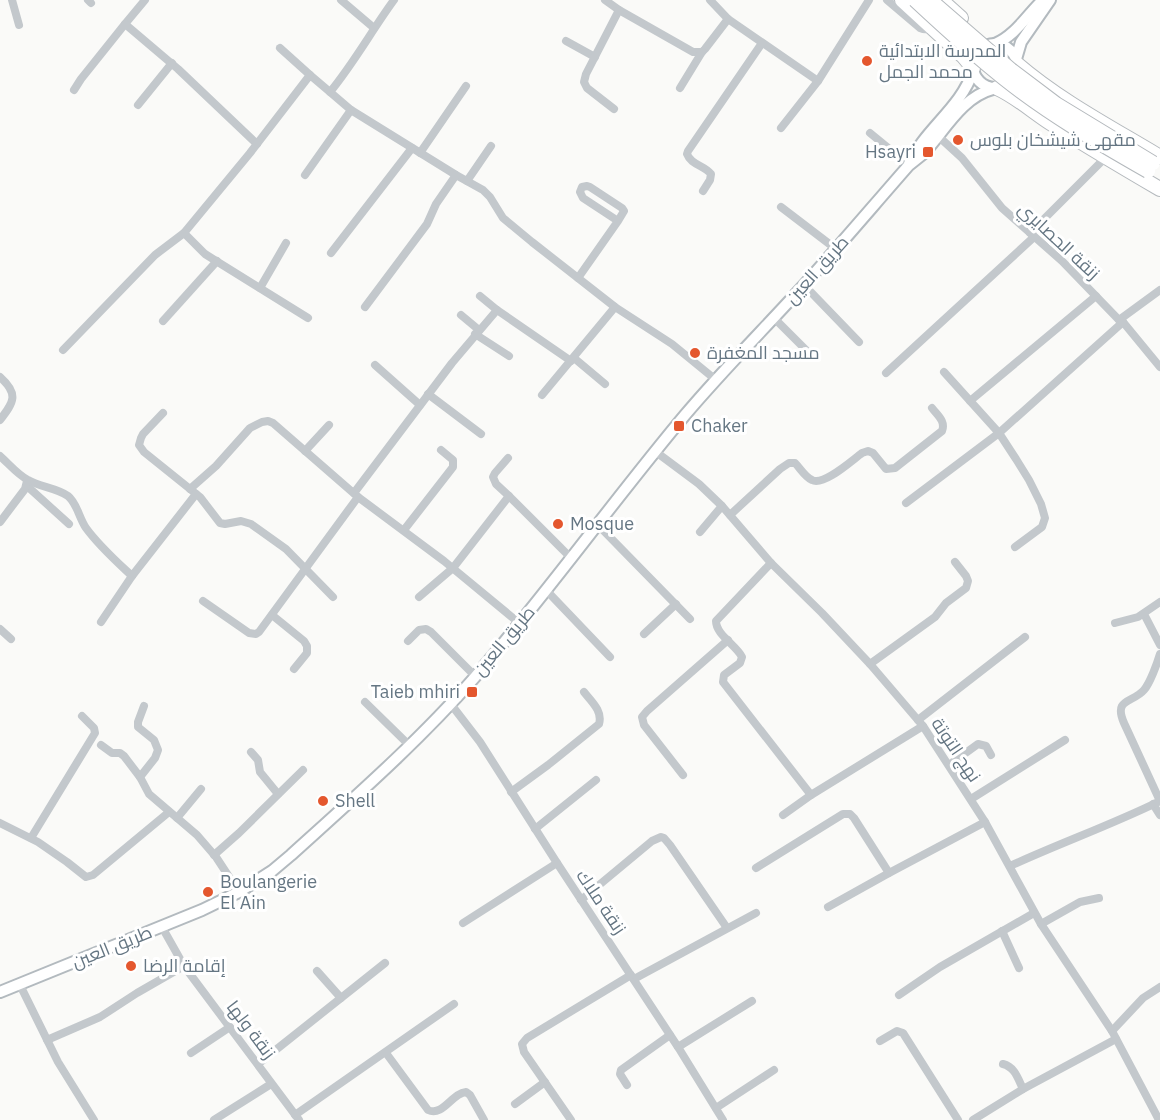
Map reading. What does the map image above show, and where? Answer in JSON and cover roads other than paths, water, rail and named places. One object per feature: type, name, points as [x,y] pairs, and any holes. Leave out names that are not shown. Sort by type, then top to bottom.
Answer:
[{"type":"highway","points":[[902,0],[963,56],[973,69]]},
{"type":"highway","points":[[915,0],[969,49],[1051,113],[1155,165]]},
{"type":"highway","points":[[930,0],[1011,70],[1056,104],[1155,165]]},
{"type":"highway","points":[[940,0],[983,38],[994,44]]},
{"type":"highway","points":[[1017,62],[1028,74],[1155,165],[1160,179]]},
{"type":"highway","points":[[995,88],[1010,94],[1046,120],[1160,189]]},
{"type":"main road","points":[[1043,0],[1011,35],[978,51],[974,57],[973,69],[980,83],[986,87],[995,88],[1008,85],[1017,72],[1021,42],[1050,0]]},
{"type":"main road","points":[[994,44],[1011,50],[1017,62]]},
{"type":"main road","name":"طريق العين","points":[[909,165],[916,149],[965,90],[973,69]]},
{"type":"main road","name":"طريق العين","points":[[0,992],[162,927],[239,892],[272,871],[291,855],[450,704],[717,380],[967,103],[977,95],[995,88]]},
{"type":"street","points":[[12,0],[19,26]]},
{"type":"street","points":[[74,90],[145,0]]},
{"type":"street","points":[[341,0],[374,28]]},
{"type":"street","points":[[330,92],[352,64],[394,0]]},
{"type":"street","points":[[606,0],[619,10],[693,52],[702,51]]},
{"type":"street","points":[[710,0],[728,20],[818,81]]},
{"type":"street","points":[[781,128],[818,81],[869,0]]},
{"type":"street","points":[[887,0],[920,28],[924,30],[931,26]]},
{"type":"street","points":[[614,109],[585,86],[585,78],[619,10]]},
{"type":"street","points":[[680,88],[702,51],[728,20]]},
{"type":"street","points":[[125,24],[172,63],[257,144]]},
{"type":"street","points":[[566,41],[595,57]]},
{"type":"street","points":[[703,191],[711,174],[690,160],[688,151],[762,43]]},
{"type":"street","points":[[280,48],[351,110],[486,193],[503,218],[615,307],[672,345],[717,380]]},
{"type":"street","points":[[138,105],[172,63]]},
{"type":"street","points":[[63,350],[155,255],[184,233],[310,75]]},
{"type":"street","points":[[420,153],[466,86]]},
{"type":"street","points":[[305,176],[351,110]]},
{"type":"street","points":[[870,133],[909,165]]},
{"type":"street","name":"زنقة الحصايري","points":[[938,136],[962,158],[1002,208],[1062,261],[1121,321],[1160,367]]},
{"type":"street","points":[[467,181],[491,146]]},
{"type":"street","points":[[331,253],[412,148]]},
{"type":"street","points":[[886,373],[1032,235],[1106,157]]},
{"type":"street","points":[[365,307],[427,224],[436,204],[456,175]]},
{"type":"street","points":[[578,278],[618,221],[623,213],[622,208],[587,186],[582,187],[580,192],[583,198],[618,221]]},
{"type":"street","points":[[781,207],[836,249]]},
{"type":"street","points":[[184,233],[200,250],[308,318]]},
{"type":"street","points":[[260,288],[286,243]]},
{"type":"street","points":[[163,321],[217,261]]},
{"type":"street","points":[[804,285],[859,342]]},
{"type":"street","points":[[906,503],[999,433],[1121,321],[1160,290]]},
{"type":"street","points":[[480,296],[605,384]]},
{"type":"street","points":[[969,401],[1096,296]]},
{"type":"street","points":[[542,394],[615,307]]},
{"type":"street","points":[[203,602],[245,631],[252,634],[260,632],[428,394],[497,310]]},
{"type":"street","points":[[461,315],[477,332],[509,356]]},
{"type":"street","points":[[773,317],[806,350]]},
{"type":"street","points":[[375,365],[420,405]]},
{"type":"street","points":[[944,372],[999,433],[1041,504],[1046,519],[1042,527],[1015,547]]},
{"type":"street","points":[[0,377],[9,387],[13,398],[11,406],[0,420]]},
{"type":"street","points":[[428,394],[481,434]]},
{"type":"street","points":[[730,514],[789,463],[795,463],[810,480],[818,481],[829,477],[868,451],[873,453],[886,469],[895,468],[942,431],[942,420],[932,408]]},
{"type":"street","points":[[163,413],[141,438],[139,445],[144,452],[194,492],[220,523],[241,520],[251,524],[286,549],[333,597]]},
{"type":"street","points":[[101,622],[194,492],[250,428],[268,421],[356,495],[453,568],[519,622]]},
{"type":"street","points":[[305,451],[329,425]]},
{"type":"street","points":[[404,530],[453,467],[453,460],[441,450]]},
{"type":"street","name":"نهج التوتة","points":[[656,452],[699,484],[730,514],[771,563],[870,664],[921,723],[985,822],[1034,913],[1114,1035],[1159,1120]]},
{"type":"street","points":[[0,456],[69,524]]},
{"type":"street","points":[[508,458],[493,477],[496,484],[571,558]]},
{"type":"street","points":[[27,483],[69,497],[90,534],[132,576]]},
{"type":"street","points":[[0,522],[27,483]]},
{"type":"street","points":[[419,597],[453,568],[509,496]]},
{"type":"street","points":[[700,532],[722,506]]},
{"type":"street","points":[[598,525],[690,619]]},
{"type":"street","points":[[870,664],[935,617],[946,603],[966,588],[968,581],[966,576],[954,562]]},
{"type":"street","points":[[771,563],[716,621],[717,628],[740,651],[742,659],[741,663],[724,675],[723,682],[811,795]]},
{"type":"street","points":[[546,590],[610,657]]},
{"type":"street","points":[[1115,622],[1133,619],[1160,602]]},
{"type":"street","points":[[644,634],[676,604]]},
{"type":"street","points":[[1144,614],[1160,645]]},
{"type":"street","points":[[272,615],[307,646],[307,654],[294,669]]},
{"type":"street","points":[[0,628],[11,639]]},
{"type":"street","points":[[408,641],[419,630],[426,629],[432,632],[475,676]]},
{"type":"street","points":[[783,815],[921,723],[1025,637]]},
{"type":"street","points":[[683,776],[644,725],[642,717],[728,640]]},
{"type":"street","points":[[1160,654],[1145,689],[1140,694],[1126,700],[1121,708],[1124,723],[1158,802],[1160,815]]},
{"type":"street","points":[[511,792],[599,724],[601,717],[584,692]]},
{"type":"street","points":[[365,702],[408,745]]},
{"type":"street","name":"زنقة ملاك","points":[[450,704],[480,742],[723,1120]]},
{"type":"street","points":[[140,777],[155,758],[158,750],[157,743],[138,727],[144,706]]},
{"type":"street","points":[[31,838],[95,733],[94,728],[82,716]]},
{"type":"street","points":[[971,799],[1065,740]]},
{"type":"street","points":[[949,765],[978,744],[986,746],[991,755]]},
{"type":"street","points":[[101,745],[111,753],[122,754],[140,777],[149,794],[197,835],[214,855],[239,892]]},
{"type":"street","points":[[251,752],[258,760],[260,772],[278,795]]},
{"type":"street","points":[[214,855],[303,770]]},
{"type":"street","points":[[535,829],[596,780]]},
{"type":"street","points":[[177,818],[201,789]]},
{"type":"street","points":[[1010,866],[1158,802]]},
{"type":"street","points":[[0,822],[31,838],[67,862],[84,877],[88,877],[169,812]]},
{"type":"street","points":[[756,868],[847,813],[854,818],[889,873]]},
{"type":"street","points":[[828,907],[985,822]]},
{"type":"street","points":[[581,900],[652,841],[661,837],[670,845],[727,928]]},
{"type":"street","points":[[463,923],[557,863]]},
{"type":"street","points":[[1041,924],[1080,902],[1099,898]]},
{"type":"street","points":[[899,995],[1034,913]]},
{"type":"street","points":[[571,1120],[524,1052],[522,1044],[524,1040],[633,977],[756,914]]},
{"type":"street","name":"زنقة ولها","points":[[162,927],[184,966],[297,1117]]},
{"type":"street","points":[[1002,931],[1019,968]]},
{"type":"street","points":[[258,1064],[384,963]]},
{"type":"street","points":[[47,1040],[100,1017],[136,993],[184,966]]},
{"type":"street","points":[[317,971],[341,998]]},
{"type":"street","points":[[20,985],[58,1062],[94,1120]]},
{"type":"street","points":[[973,1120],[1114,1035],[1143,998],[1160,987]]},
{"type":"street","points":[[678,1047],[752,1001]]},
{"type":"street","points":[[297,1117],[454,1004]]},
{"type":"street","points":[[191,1053],[230,1027]]},
{"type":"street","points":[[880,1041],[897,1031],[902,1032],[958,1120]]},
{"type":"street","points":[[627,1085],[620,1074],[621,1070],[670,1035]]},
{"type":"street","points":[[386,1053],[428,1110],[438,1111],[460,1093],[466,1092],[472,1098],[484,1120]]},
{"type":"street","points":[[1004,1064],[1009,1065],[1023,1089]]},
{"type":"street","points":[[716,1108],[774,1070]]},
{"type":"street","points":[[515,1104],[545,1082]]},
{"type":"street","points":[[214,1120],[271,1084]]},
{"type":"place","name":"المدرسة الابتدائية محمد الجمل","points":[[867,61]]},
{"type":"place","name":"مقهى شيشخان بلوس","points":[[958,140]]},
{"type":"place","name":"Hsayri","points":[[928,152]]},
{"type":"place","name":"مسجد المغفرة","points":[[695,353]]},
{"type":"place","name":"Chaker","points":[[679,426]]},
{"type":"place","name":"Mosque","points":[[558,524]]},
{"type":"place","name":"Taieb mhiri","points":[[472,692]]},
{"type":"place","name":"Shell","points":[[323,801]]},
{"type":"place","name":"Boulangerie El Ain","points":[[208,892]]},
{"type":"place","name":"إقامة الرضا","points":[[131,966]]}]
